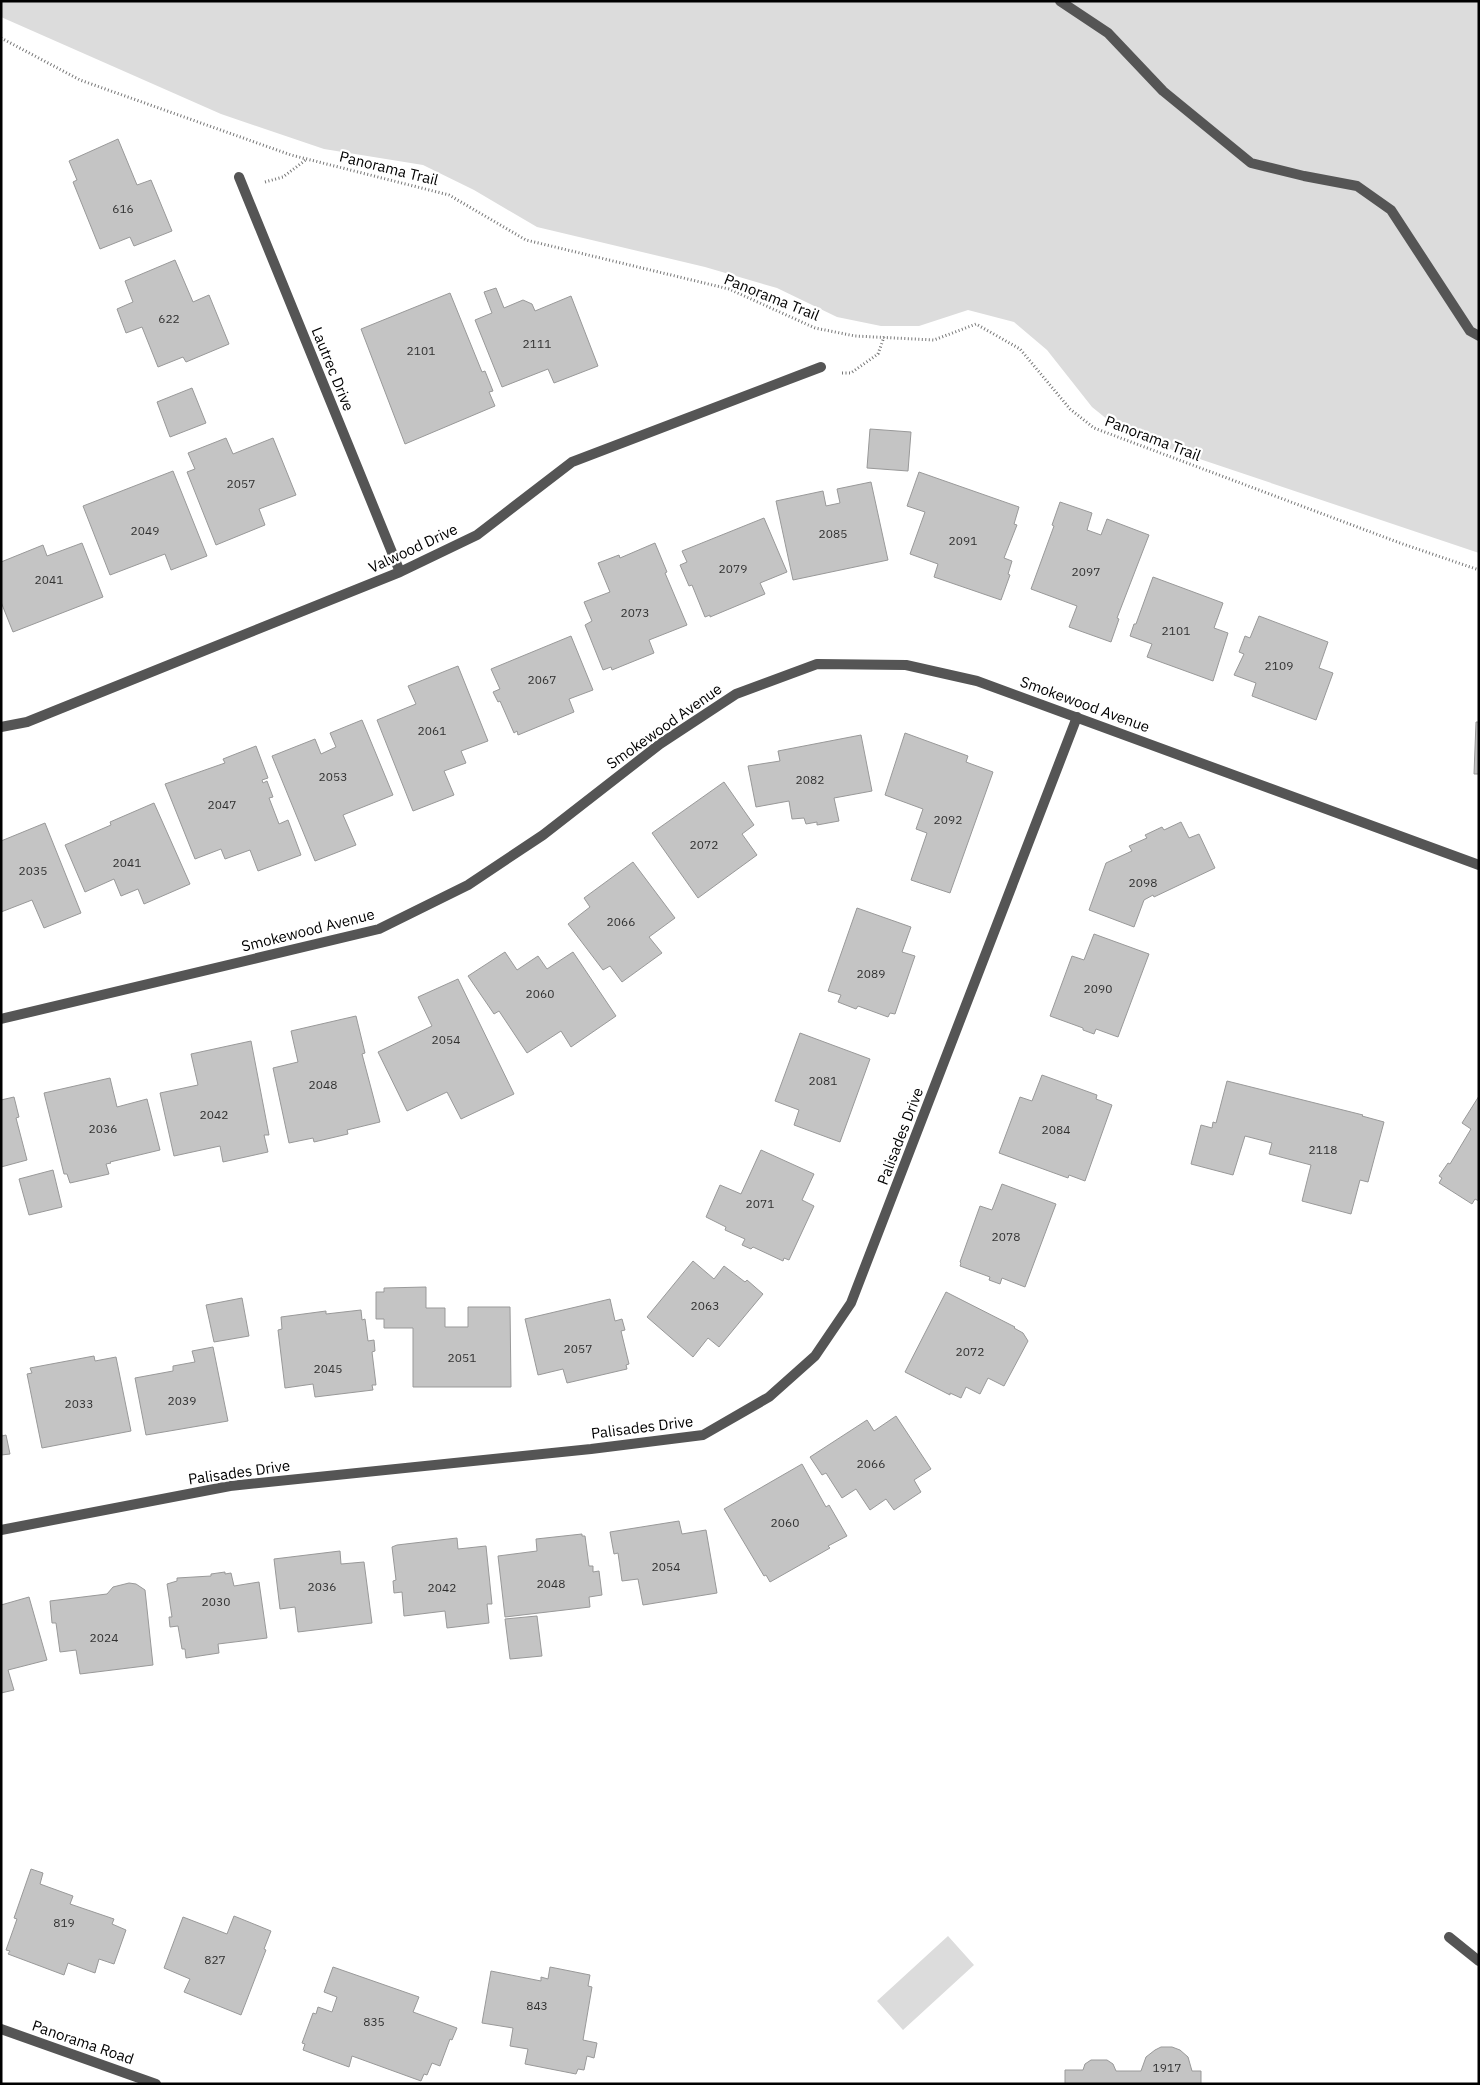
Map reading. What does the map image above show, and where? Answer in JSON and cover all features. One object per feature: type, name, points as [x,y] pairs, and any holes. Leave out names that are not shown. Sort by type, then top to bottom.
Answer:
[{"type":"street","points":[[1060,1],[1108,33],[1163,91],[1251,163],[1357,186],[1391,210],[1470,331],[1479,336]]},
{"type":"street","name":"Lautrec Drive","points":[[238,177],[400,572]]},
{"type":"street","name":"Valwood Drive","points":[[1,728],[27,722],[400,572],[477,535],[572,462],[816,369]]},
{"type":"street","name":"Smokewood Avenue","points":[[1,1019],[379,929],[468,885],[543,835],[660,744],[736,694],[817,664],[906,665],[977,681],[1479,865]]},
{"type":"street","name":"Palisades Drive","points":[[1,1530],[230,1486],[590,1449],[703,1435],[770,1398],[816,1356],[851,1303],[1077,717]]},
{"type":"street","points":[[1449,1937],[1479,1961]]},
{"type":"street","name":"Panorama Road","points":[[1,2029],[156,2084]]},
{"type":"path","name":"Panorama Trail","points":[[1,38],[80,80],[291,155],[449,195],[526,240],[729,289],[816,328],[855,336],[934,340],[976,324],[1020,349],[1070,408],[1094,428],[1400,543],[1479,570]]},
{"type":"path","points":[[243,188],[283,178],[307,159]]},
{"type":"path","points":[[816,369],[851,373],[878,354],[884,337]]},
{"type":"shaded area","points":[[1,1],[1479,1],[1479,553],[1149,442],[1118,428],[1092,407],[1047,350],[1014,322],[968,310],[919,326],[881,326],[837,317],[777,288],[705,267],[537,227],[474,190],[423,165],[324,149],[221,114],[1,17]]},
{"type":"shaded area","points":[[948,1936],[974,1965],[903,2030],[877,2001]]},
{"type":"building","points":[[118,139],[137,185],[151,180],[172,231],[134,246],[130,237],[100,249],[73,182],[77,180],[69,161]]},
{"type":"building","points":[[175,260],[193,302],[209,295],[229,344],[186,362],[183,357],[158,367],[142,327],[126,333],[117,309],[133,302],[125,281]]},
{"type":"building","points":[[496,288],[504,308],[523,300],[532,304],[535,311],[571,296],[598,366],[554,383],[548,369],[502,387],[475,320],[492,313],[484,292]]},
{"type":"building","points":[[450,293],[482,372],[485,371],[493,391],[489,392],[495,406],[405,444],[361,329]]},
{"type":"building","points":[[192,388],[206,423],[170,437],[157,402]]},
{"type":"building","points":[[870,429],[911,432],[908,471],[867,468]]},
{"type":"building","points":[[226,438],[233,454],[273,438],[296,495],[259,509],[265,525],[216,545],[187,472],[195,469],[188,453]]},
{"type":"building","points":[[173,471],[207,556],[171,570],[165,554],[110,575],[83,506]]},
{"type":"building","points":[[919,472],[1019,507],[1014,524],[1017,525],[1004,558],[1012,561],[1008,574],[1010,575],[1001,600],[934,577],[938,564],[910,554],[925,512],[907,506]]},
{"type":"building","points":[[871,482],[888,560],[793,580],[776,501],[823,491],[826,506],[840,503],[837,489]]},
{"type":"building","points":[[1060,502],[1092,513],[1087,530],[1101,535],[1107,519],[1149,535],[1117,618],[1119,619],[1111,642],[1069,627],[1077,606],[1031,589],[1054,526],[1052,525]]},
{"type":"building","points":[[764,518],[787,572],[760,583],[765,594],[710,617],[710,615],[705,617],[692,585],[689,586],[680,565],[687,562],[682,551]]},
{"type":"building","points":[[82,543],[103,597],[13,632],[1,602],[1,562],[43,545],[47,556]]},
{"type":"building","points":[[655,543],[667,572],[665,573],[687,625],[649,640],[654,653],[612,670],[611,667],[603,670],[585,625],[592,621],[584,602],[610,592],[598,563],[619,555],[620,558]]},
{"type":"building","points":[[1153,577],[1223,603],[1214,628],[1228,633],[1213,681],[1147,657],[1152,644],[1130,636]]},
{"type":"building","points":[[1259,616],[1328,642],[1319,668],[1333,673],[1316,720],[1252,696],[1256,683],[1234,675],[1244,654],[1239,652],[1245,636],[1250,638]]},
{"type":"building","points":[[571,636],[593,690],[569,699],[574,712],[518,735],[517,731],[514,733],[500,701],[498,702],[493,692],[500,689],[491,669]]},
{"type":"building","points":[[458,666],[488,741],[461,751],[466,763],[444,771],[454,795],[413,811],[377,720],[416,704],[408,686]]},
{"type":"building","points":[[362,720],[393,795],[343,815],[356,845],[315,861],[272,756],[315,739],[321,754],[336,747],[330,733]]},
{"type":"building","points":[[1476,722],[1479,722],[1479,774],[1474,774]]},
{"type":"building","points":[[905,733],[968,756],[966,762],[993,772],[950,893],[911,880],[927,833],[916,829],[923,809],[885,795]]},
{"type":"building","points":[[861,735],[872,791],[834,798],[839,821],[817,825],[817,822],[806,824],[804,818],[792,819],[789,801],[756,807],[748,766],[780,761],[778,751]]},
{"type":"building","points":[[256,746],[268,778],[262,780],[263,783],[267,781],[273,797],[269,798],[279,824],[288,820],[301,855],[258,871],[250,850],[225,859],[221,849],[195,859],[165,784],[225,763],[223,759]]},
{"type":"building","points":[[724,782],[754,825],[742,834],[757,855],[698,898],[652,833]]},
{"type":"building","points":[[154,803],[190,884],[144,904],[138,889],[121,896],[114,879],[85,892],[65,845],[111,825],[110,822]]},
{"type":"building","points":[[1181,822],[1189,838],[1199,834],[1215,868],[1144,900],[1134,927],[1089,910],[1106,863],[1132,851],[1129,846],[1147,838],[1145,835],[1162,827],[1164,830]]},
{"type":"building","points":[[45,823],[81,913],[44,928],[32,900],[1,912],[1,841]]},
{"type":"building","points":[[633,862],[675,918],[649,937],[662,953],[622,982],[610,966],[603,970],[568,924],[590,907],[584,898]]},
{"type":"building","points":[[857,908],[911,927],[902,952],[915,956],[895,1014],[890,1013],[888,1017],[858,1006],[856,1009],[838,1002],[841,995],[828,991]]},
{"type":"building","points":[[1094,934],[1149,954],[1118,1037],[1096,1029],[1094,1034],[1050,1016],[1072,956],[1084,960]]},
{"type":"building","points":[[505,952],[517,970],[538,956],[547,969],[573,952],[616,1016],[571,1047],[561,1031],[527,1053],[499,1011],[494,1014],[468,976]]},
{"type":"building","points":[[458,979],[514,1094],[461,1119],[447,1092],[407,1111],[378,1052],[432,1026],[418,997]]},
{"type":"building","points":[[356,1016],[365,1053],[362,1054],[380,1122],[347,1130],[348,1134],[314,1142],[313,1138],[289,1143],[273,1068],[298,1062],[291,1031]]},
{"type":"building","points":[[800,1033],[870,1059],[840,1142],[794,1125],[799,1110],[775,1101]]},
{"type":"building","points":[[251,1041],[269,1135],[264,1135],[268,1152],[223,1162],[220,1146],[174,1156],[160,1093],[198,1085],[191,1054]]},
{"type":"building","points":[[1042,1075],[1097,1095],[1096,1099],[1112,1105],[1085,1181],[1069,1175],[1068,1178],[999,1153],[1020,1097],[1032,1101]]},
{"type":"building","points":[[110,1078],[117,1107],[147,1099],[160,1150],[110,1162],[106,1164],[109,1174],[70,1183],[67,1174],[64,1174],[44,1093]]},
{"type":"building","points":[[1227,1081],[1384,1122],[1368,1182],[1360,1180],[1351,1214],[1302,1201],[1311,1165],[1269,1154],[1272,1143],[1245,1136],[1233,1175],[1191,1164],[1201,1125],[1212,1128],[1213,1122],[1216,1123]]},
{"type":"building","points":[[1479,1096],[1479,1201],[1475,1199],[1472,1204],[1439,1183],[1442,1178],[1439,1176],[1448,1163],[1450,1164],[1471,1129],[1462,1123]]},
{"type":"building","points":[[14,1097],[19,1117],[16,1118],[27,1160],[1,1167],[1,1100]]},
{"type":"building","points":[[761,1150],[814,1174],[802,1200],[814,1206],[789,1260],[784,1258],[783,1261],[753,1247],[751,1249],[742,1245],[745,1239],[725,1230],[726,1227],[706,1217],[720,1185],[741,1194]]},
{"type":"building","points":[[53,1170],[62,1207],[29,1215],[19,1179]]},
{"type":"building","points":[[1002,1184],[1056,1204],[1025,1287],[1002,1278],[1000,1284],[989,1280],[990,1277],[960,1266],[980,1206],[992,1210]]},
{"type":"building","points":[[693,1261],[714,1279],[724,1266],[745,1282],[747,1280],[763,1294],[719,1347],[708,1338],[693,1357],[647,1317]]},
{"type":"building","points":[[426,1287],[426,1308],[445,1308],[445,1327],[468,1327],[468,1307],[510,1307],[511,1387],[413,1387],[413,1328],[384,1328],[384,1319],[376,1319],[376,1292],[384,1292],[384,1288]]},
{"type":"building","points":[[946,1292],[1015,1327],[1023,1333],[1028,1341],[1004,1386],[988,1378],[980,1394],[966,1387],[961,1398],[950,1393],[950,1395],[905,1372]]},
{"type":"building","points":[[242,1298],[249,1336],[214,1342],[206,1305]]},
{"type":"building","points":[[610,1299],[615,1321],[622,1319],[625,1330],[621,1331],[629,1364],[626,1365],[627,1369],[567,1383],[563,1369],[538,1375],[525,1319]]},
{"type":"building","points":[[361,1310],[362,1320],[365,1319],[368,1341],[374,1340],[375,1351],[372,1352],[376,1385],[372,1385],[373,1390],[315,1397],[313,1384],[285,1388],[278,1330],[282,1329],[281,1317],[326,1311],[326,1314]]},
{"type":"building","points":[[213,1347],[228,1421],[146,1435],[135,1378],[173,1371],[173,1366],[195,1362],[192,1351]]},
{"type":"building","points":[[94,1356],[95,1361],[116,1357],[131,1431],[42,1448],[27,1374],[32,1373],[30,1368]]},
{"type":"building","points":[[896,1416],[931,1469],[914,1480],[921,1492],[894,1510],[886,1499],[870,1510],[856,1489],[842,1498],[826,1473],[822,1475],[810,1457],[867,1420],[874,1431]]},
{"type":"building","points":[[1,1431],[2,1436],[6,1435],[10,1454],[1,1455]]},
{"type":"building","points":[[802,1464],[826,1507],[829,1505],[847,1536],[828,1546],[830,1548],[770,1582],[766,1575],[764,1576],[724,1509]]},
{"type":"building","points":[[679,1521],[682,1534],[706,1530],[717,1593],[643,1605],[638,1579],[622,1581],[618,1553],[614,1554],[610,1532]]},
{"type":"building","points":[[582,1534],[582,1536],[585,1536],[589,1566],[593,1566],[593,1572],[599,1571],[602,1595],[589,1597],[590,1607],[505,1617],[498,1556],[537,1551],[536,1539]]},
{"type":"building","points":[[457,1538],[458,1549],[486,1546],[492,1604],[487,1604],[489,1623],[447,1628],[445,1611],[404,1616],[402,1592],[394,1593],[393,1581],[396,1580],[392,1547]]},
{"type":"building","points":[[340,1551],[341,1564],[364,1562],[372,1623],[298,1632],[295,1607],[280,1609],[274,1559]]},
{"type":"building","points":[[225,1572],[225,1574],[231,1573],[234,1586],[259,1582],[267,1638],[218,1644],[219,1653],[186,1658],[185,1649],[182,1649],[178,1626],[170,1627],[169,1617],[172,1617],[167,1584],[177,1581],[177,1578],[211,1576],[211,1574]]},
{"type":"building","points":[[129,1583],[136,1584],[145,1590],[153,1665],[80,1674],[76,1650],[60,1652],[56,1623],[52,1623],[50,1601],[107,1594],[113,1587]]},
{"type":"building","points":[[29,1597],[47,1660],[8,1670],[14,1690],[1,1693],[1,1605]]},
{"type":"building","points":[[537,1616],[542,1656],[510,1659],[505,1619]]},
{"type":"building","points":[[31,1869],[43,1873],[40,1884],[73,1896],[70,1904],[114,1919],[112,1924],[126,1930],[114,1964],[99,1959],[95,1973],[68,1963],[64,1975],[8,1954],[10,1951],[6,1950],[17,1919],[14,1918]]},
{"type":"building","points":[[234,1916],[271,1931],[264,1949],[266,1950],[241,2015],[184,1992],[190,1979],[164,1968],[183,1917],[227,1934]]},
{"type":"building","points":[[333,1967],[419,1997],[413,2012],[457,2028],[452,2040],[450,2039],[440,2066],[432,2063],[427,2075],[424,2074],[421,2081],[352,2056],[349,2067],[303,2050],[305,2044],[302,2043],[313,2013],[316,2014],[318,2007],[332,2012],[337,1997],[324,1992]]},
{"type":"building","points":[[550,1967],[590,1975],[588,1986],[592,1987],[583,2040],[597,2043],[594,2058],[587,2056],[584,2070],[578,2069],[576,2074],[525,2064],[528,2049],[510,2046],[513,2028],[482,2023],[491,1971],[541,1981],[541,1977],[548,1979]]},
{"type":"building","points":[[1161,2047],[1172,2047],[1180,2050],[1188,2057],[1192,2071],[1201,2071],[1201,2084],[1065,2084],[1065,2070],[1083,2070],[1085,2064],[1091,2060],[1107,2060],[1113,2064],[1116,2071],[1141,2071],[1146,2057]]}]
